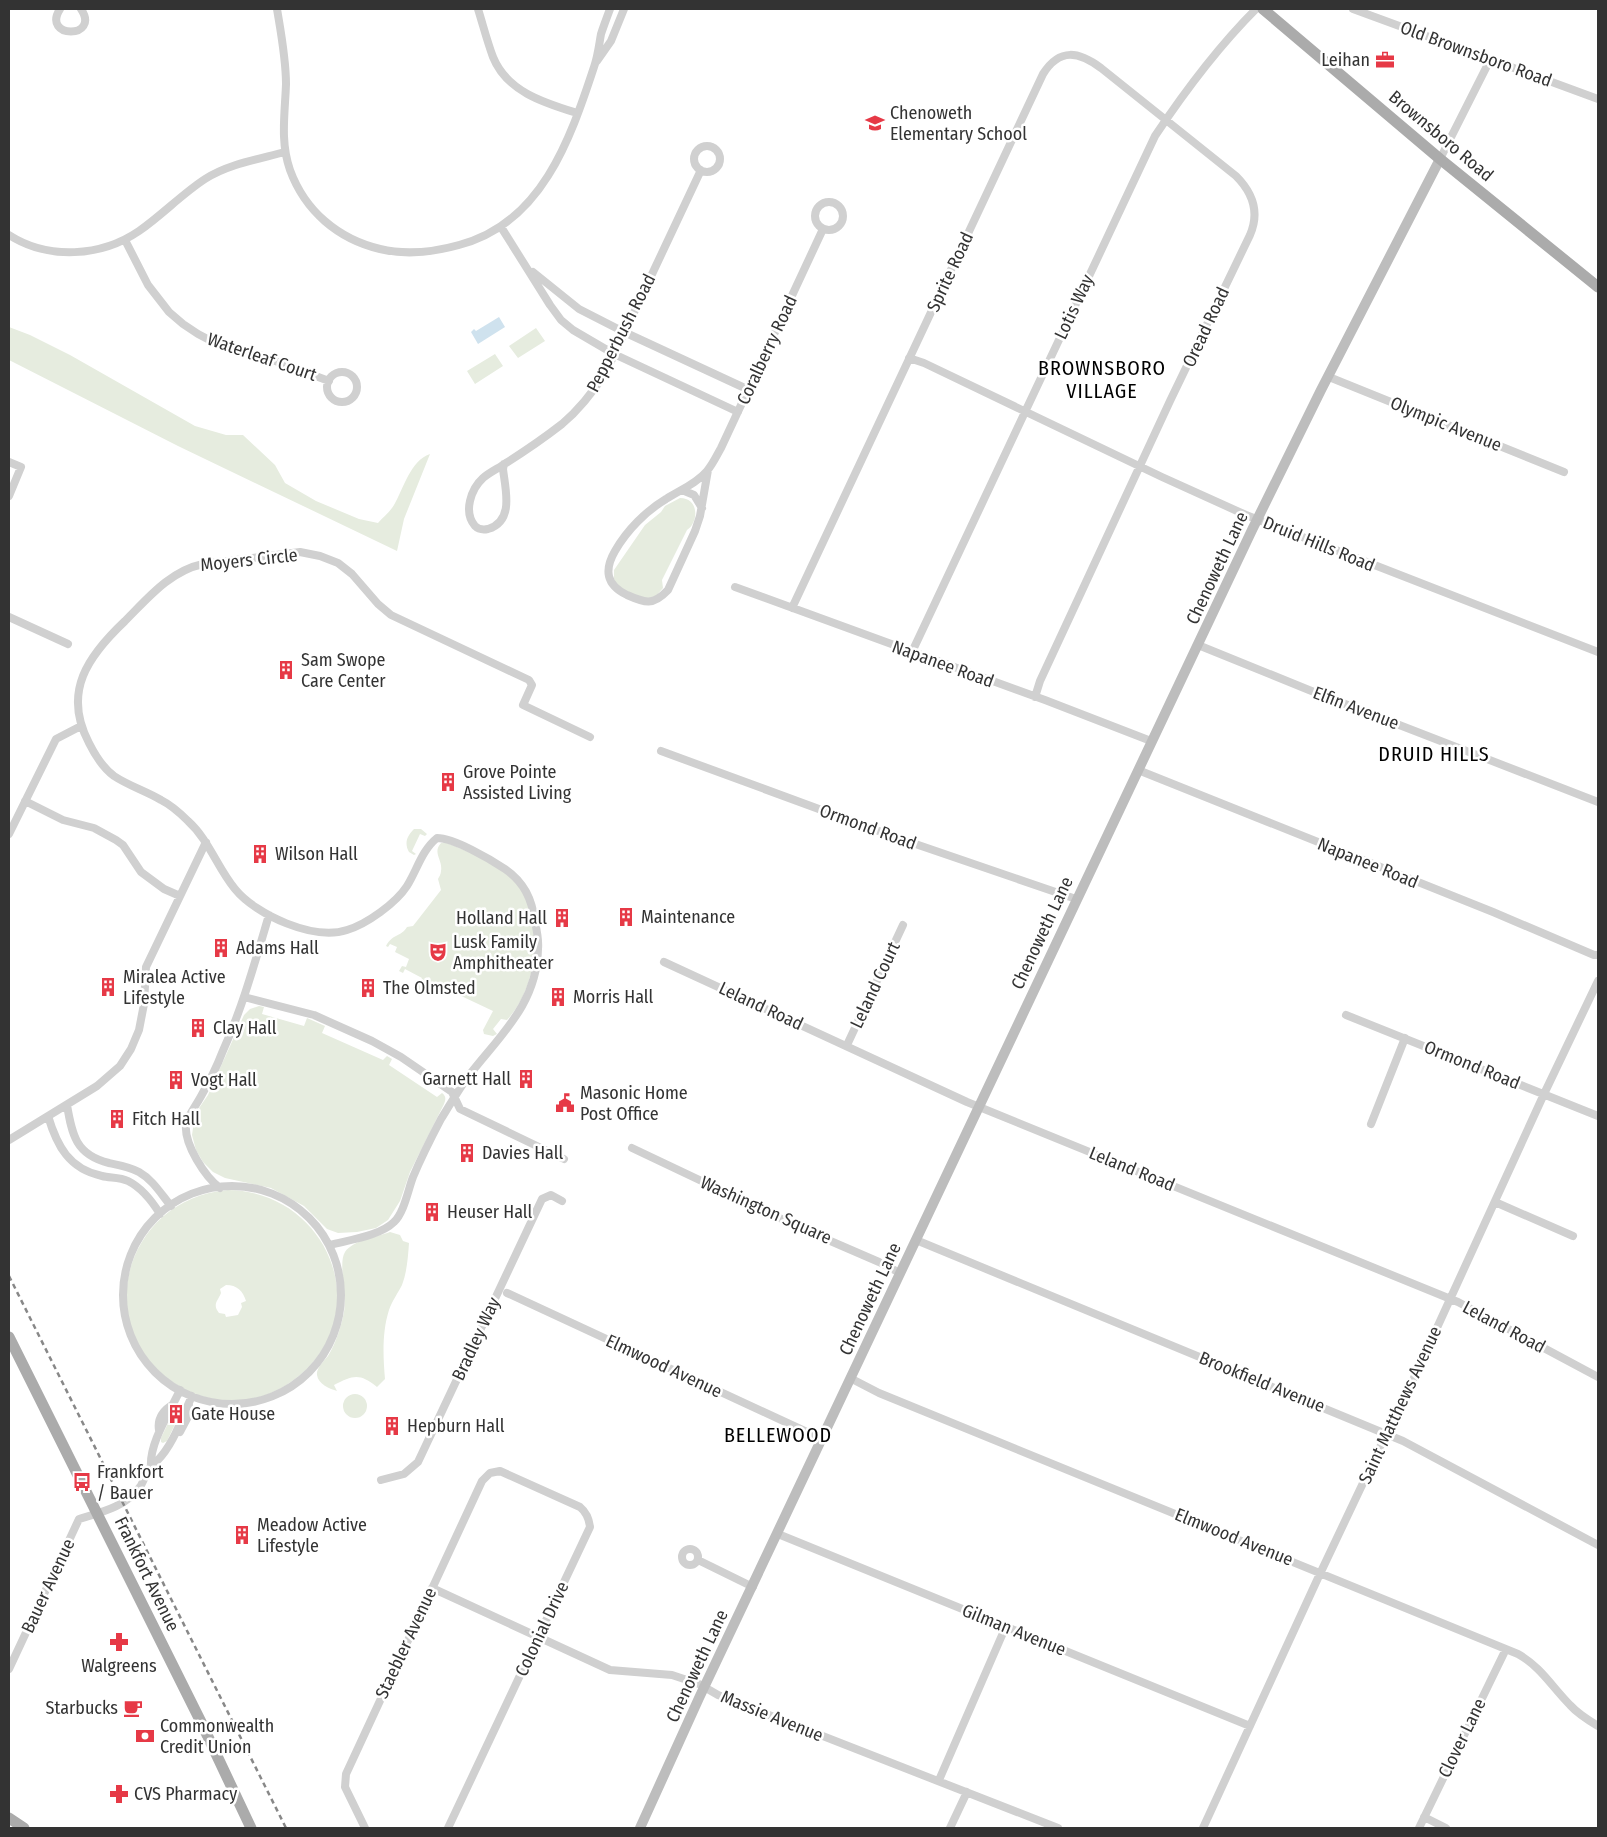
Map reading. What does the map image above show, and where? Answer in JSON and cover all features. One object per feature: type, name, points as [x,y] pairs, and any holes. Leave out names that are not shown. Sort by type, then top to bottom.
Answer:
[{"type":"main road","name":"Brownsboro Road","points":[[1263,9],[1440,159],[1598,287]]},
{"type":"main road","name":"Chenoweth Lane","points":[[640,1828],[850,1378],[1257,519],[1440,159]]},
{"type":"main road","name":"Frankfort Avenue","points":[[9,1337],[251,1828]]},
{"type":"main road","points":[[9,1818],[24,1828]]},
{"type":"street","points":[[60,9],[57,21],[59,26],[68,32],[78,30],[82,26],[85,16],[81,9]]},
{"type":"street","points":[[277,9],[283,45],[286,82],[283,128],[285,152],[295,183],[313,210],[339,232],[368,246],[400,252],[443,249],[467,243],[489,235],[501,228],[520,211],[548,176],[569,137],[595,65],[602,33],[610,9]]},
{"type":"street","points":[[478,9],[494,59],[511,83],[535,98],[577,113]]},
{"type":"street","points":[[595,65],[611,40],[624,9]]},
{"type":"street","name":"Lotis Way","points":[[912,652],[1155,136],[1184,93],[1228,38],[1256,9]]},
{"type":"street","name":"Old Brownsboro Road","points":[[1353,9],[1598,99]]},
{"type":"street","name":"Sprite Road","points":[[792,608],[1043,74],[1050,64],[1066,55],[1080,55],[1090,60],[1166,120]]},
{"type":"street","name":"Chenoweth Lane","points":[[1440,159],[1490,60]]},
{"type":"street","name":"Oread Road","points":[[1035,697],[1040,681],[1140,466],[1250,235],[1255,216],[1253,200],[1245,186],[1236,176],[1166,120]]},
{"type":"street","points":[[9,235],[32,246],[50,251],[85,252],[102,248],[125,240],[146,226],[206,178],[249,161],[285,152]]},
{"type":"street","name":"Pepperbush Road","points":[[504,464],[503,469],[508,500],[503,516],[493,528],[484,530],[477,528],[470,520],[469,511],[476,486],[484,478],[504,464],[561,425],[586,401],[606,372],[701,170]]},
{"type":"street","points":[[501,228],[561,320],[588,340],[614,354],[738,412]]},
{"type":"street","name":"Coralberry Road","points":[[708,470],[702,508],[695,531],[668,590],[662,596],[648,602],[641,601],[618,590],[608,576],[609,565],[615,552],[633,526],[643,516],[665,499],[692,484],[708,470],[721,448],[749,390],[823,229]]},
{"type":"street","name":"Waterleaf Court","points":[[125,240],[148,285],[158,299],[169,312],[190,329],[219,345],[262,356],[329,381]]},
{"type":"street","points":[[528,268],[580,309],[624,332],[749,390]]},
{"type":"street","name":"Druid Hills Road","points":[[909,358],[1257,519],[1598,652]]},
{"type":"street","name":"Olympic Avenue","points":[[1328,377],[1564,472]]},
{"type":"street","points":[[9,462],[21,467],[9,496]]},
{"type":"street","points":[[682,490],[694,495],[702,508]]},
{"type":"street","name":"Moyers Circle","points":[[330,1245],[375,1233],[394,1222],[441,1119],[467,1079],[509,1028],[524,1003],[534,979],[538,950],[534,911],[529,894],[515,876],[499,865],[447,838],[437,838],[431,843],[406,887],[395,900],[362,924],[347,930],[321,933],[303,929],[269,915],[242,897],[234,888],[206,842],[177,811],[162,800],[112,774],[95,754],[78,718],[78,698],[88,666],[96,651],[106,639],[165,582],[179,572],[197,565],[300,552],[320,556],[338,563],[352,574],[378,604],[391,615],[529,680],[532,685],[523,705],[590,737]]},
{"type":"street","name":"Napanee Road","points":[[735,587],[1151,741]]},
{"type":"street","points":[[9,616],[68,644]]},
{"type":"street","name":"Elfin Avenue","points":[[1198,644],[1300,687],[1598,802]]},
{"type":"street","points":[[9,834],[56,739],[81,726]]},
{"type":"street","name":"Ormond Road","points":[[661,752],[1076,900]]},
{"type":"street","name":"Napanee Road","points":[[1138,770],[1598,955]]},
{"type":"street","points":[[25,801],[63,820],[94,828],[116,840],[123,845],[141,872],[164,889],[180,896]]},
{"type":"street","points":[[9,1140],[110,1077],[120,1066],[131,1049],[139,1030],[143,1013],[145,968],[206,842]]},
{"type":"street","points":[[220,1188],[202,1168],[189,1147],[186,1125],[192,1109],[200,1098],[223,1052],[244,996],[269,915]]},
{"type":"street","name":"Leland Court","points":[[847,1046],[903,925]]},
{"type":"street","name":"Leland Road","points":[[664,962],[979,1106],[1450,1299],[1598,1377]]},
{"type":"street","name":"Saint Matthews Avenue","points":[[1203,1828],[1320,1573],[1388,1434],[1598,981]]},
{"type":"street","points":[[244,996],[314,1015],[372,1041],[428,1074],[452,1092],[460,1109],[564,1159]]},
{"type":"street","name":"Ormond Road","points":[[1346,1015],[1598,1116]]},
{"type":"street","points":[[1370,1124],[1405,1038]]},
{"type":"street","points":[[67,1105],[73,1134],[84,1151],[92,1157],[138,1172],[157,1188],[171,1206]]},
{"type":"street","points":[[48,1116],[60,1147],[70,1159],[88,1172],[129,1181],[148,1197],[160,1214]]},
{"type":"street","name":"Washington Square","points":[[632,1148],[806,1230],[879,1262],[900,1274]]},
{"type":"street","points":[[240,1187],[261,1190],[280,1197],[298,1208],[314,1221],[330,1245],[340,1276],[339,1316],[334,1335],[325,1351],[306,1375],[294,1385],[259,1402],[241,1404],[216,1403],[190,1399],[158,1375],[146,1362],[136,1348],[129,1332],[125,1315],[124,1288],[129,1262],[145,1231],[160,1214],[171,1206],[186,1198],[220,1188],[240,1187]]},
{"type":"street","name":"Bradley Way","points":[[381,1480],[404,1474],[418,1462],[542,1198],[551,1195],[562,1201]]},
{"type":"street","points":[[1495,1202],[1573,1236]]},
{"type":"street","name":"Brookfield Avenue","points":[[916,1240],[1388,1434],[1598,1545]]},
{"type":"street","name":"Elmwood Avenue","points":[[507,1293],[822,1439]]},
{"type":"street","name":"Elmwood Avenue","points":[[850,1378],[879,1393],[1518,1654],[1535,1664],[1571,1706],[1598,1726]]},
{"type":"street","points":[[151,1467],[150,1457],[180,1390]]},
{"type":"street","points":[[151,1467],[157,1462],[171,1440],[190,1399]]},
{"type":"street","name":"Bauer Avenue","points":[[9,1669],[79,1519],[120,1504],[140,1487],[151,1467]]},
{"type":"street","name":"Staebler Avenue","points":[[365,1828],[345,1787],[346,1774],[482,1481],[494,1471],[502,1472]]},
{"type":"street","name":"Colonial Drive","points":[[448,1828],[588,1533],[590,1521],[587,1514],[580,1507],[502,1472]]},
{"type":"street","name":"Gilman Avenue","points":[[778,1534],[1250,1726]]},
{"type":"street","points":[[698,1560],[753,1587]]},
{"type":"street","name":"Massie Avenue","points":[[432,1588],[610,1670],[672,1675],[1058,1828]]},
{"type":"street","points":[[939,1780],[1006,1626]]},
{"type":"street","name":"Clover Lane","points":[[1419,1828],[1506,1649]]},
{"type":"street","points":[[950,1828],[967,1792]]},
{"type":"street","points":[[1424,1818],[1446,1828]]},
{"type":"shaded area","points":[[9,327],[70,355],[195,426],[226,435],[243,435],[275,465],[285,483],[316,501],[359,519],[378,523],[391,510],[412,469],[430,454],[404,519],[397,551],[178,446],[9,360]]},
{"type":"shaded area","points":[[536,328],[545,341],[518,358],[509,346]]},
{"type":"shaded area","points":[[495,354],[503,366],[475,384],[467,371]]},
{"type":"shaded area","points":[[680,498],[686,499],[694,506],[694,522],[687,530],[662,580],[663,588],[656,596],[649,598],[641,598],[621,589],[614,579],[614,570],[645,525],[661,512],[665,506]]},
{"type":"shaded area","points":[[414,829],[421,829],[427,834],[425,836],[420,834],[412,851],[416,854],[414,855],[407,849],[407,843],[408,837]]},
{"type":"shaded area","points":[[441,843],[447,843],[471,853],[509,875],[521,890],[529,908],[534,927],[535,948],[527,988],[507,1020],[501,1019],[493,1029],[497,1034],[493,1036],[484,1034],[483,1030],[493,1011],[438,985],[432,996],[417,989],[422,978],[405,969],[403,973],[399,971],[402,966],[406,967],[409,959],[395,952],[397,947],[390,944],[388,947],[386,946],[391,939],[407,927],[413,926],[441,890],[438,879],[441,867],[437,850]]},
{"type":"shaded area","points":[[259,1006],[264,1007],[262,1014],[304,1026],[307,1018],[325,1026],[322,1033],[383,1060],[387,1056],[392,1059],[389,1065],[437,1097],[442,1093],[445,1096],[444,1104],[410,1172],[400,1201],[388,1220],[376,1228],[338,1233],[327,1229],[304,1206],[271,1188],[225,1178],[213,1172],[203,1162],[196,1150],[192,1135],[195,1114],[208,1095],[244,1015],[250,1009]]},
{"type":"shaded area","points":[[228,1190],[264,1196],[293,1212],[316,1234],[331,1262],[337,1292],[334,1323],[320,1353],[295,1379],[282,1388],[251,1399],[235,1401],[211,1398],[188,1391],[174,1383],[147,1359],[132,1330],[126,1299],[130,1268],[143,1240],[164,1216],[193,1198]],"holes":[[[226,1285],[239,1289],[246,1301],[241,1303],[242,1307],[238,1315],[226,1317],[225,1314],[219,1313],[217,1310],[216,1305],[221,1293],[220,1289]]]},
{"type":"shaded area","points":[[390,1232],[400,1235],[403,1241],[409,1243],[404,1280],[390,1307],[385,1327],[385,1379],[377,1387],[366,1379],[356,1377],[346,1379],[334,1385],[337,1391],[334,1390],[322,1383],[318,1378],[317,1372],[333,1346],[343,1318],[345,1305],[342,1271],[343,1257],[345,1252],[354,1245],[366,1239]]},
{"type":"shaded area","points":[[355,1394],[360,1395],[366,1401],[366,1411],[360,1417],[355,1418],[350,1417],[344,1411],[343,1406],[344,1401],[350,1395]]},
{"type":"shaded area","points":[[171,1417],[177,1420],[167,1441],[163,1443],[161,1438]]},
{"type":"water","points":[[499,317],[505,327],[478,344],[471,332]]},
{"type":"railway","points":[[9,1276],[286,1828]]},
{"type":"place","name":"Leihan","points":[[1385,60]]},
{"type":"place","name":"Chenoweth Elementary School","points":[[875,123]]},
{"type":"place","name":"Sam Swope Care Center","points":[[286,670]]},
{"type":"place","name":"Grove Pointe Assisted Living","points":[[448,782]]},
{"type":"place","name":"Wilson Hall","points":[[260,854]]},
{"type":"place","name":"Maintenance","points":[[626,917]]},
{"type":"place","name":"Holland Hall","points":[[562,918]]},
{"type":"place","name":"Adams Hall","points":[[221,948]]},
{"type":"place","name":"Lusk Family Amphitheater","points":[[438,952]]},
{"type":"place","name":"Miralea Active Lifestyle","points":[[108,987]]},
{"type":"place","name":"The Olmsted","points":[[368,988]]},
{"type":"place","name":"Morris Hall","points":[[558,997]]},
{"type":"place","name":"Clay Hall","points":[[198,1028]]},
{"type":"place","name":"Garnett Hall","points":[[526,1079]]},
{"type":"place","name":"Vogt Hall","points":[[176,1080]]},
{"type":"place","name":"Masonic Home Post Office","points":[[565,1103]]},
{"type":"place","name":"Fitch Hall","points":[[117,1119]]},
{"type":"place","name":"Davies Hall","points":[[467,1153]]},
{"type":"place","name":"Heuser Hall","points":[[432,1212]]},
{"type":"place","name":"Gate House","points":[[176,1414]]},
{"type":"place","name":"Hepburn Hall","points":[[392,1426]]},
{"type":"place","name":"Frankfort / Bauer","points":[[82,1482]]},
{"type":"place","name":"Meadow Active Lifestyle","points":[[242,1535]]},
{"type":"place","name":"Walgreens","points":[[119,1642]]},
{"type":"place","name":"Starbucks","points":[[133,1708]]},
{"type":"place","name":"Commonwealth Credit Union","points":[[145,1736]]},
{"type":"place","name":"CVS Pharmacy","points":[[119,1794]]},
{"type":"district","name":"BROWNSBORO VILLAGE","points":[[1102,380]]},
{"type":"district","name":"DRUID HILLS","points":[[1434,754]]},
{"type":"district","name":"BELLEWOOD","points":[[778,1435]]}]
